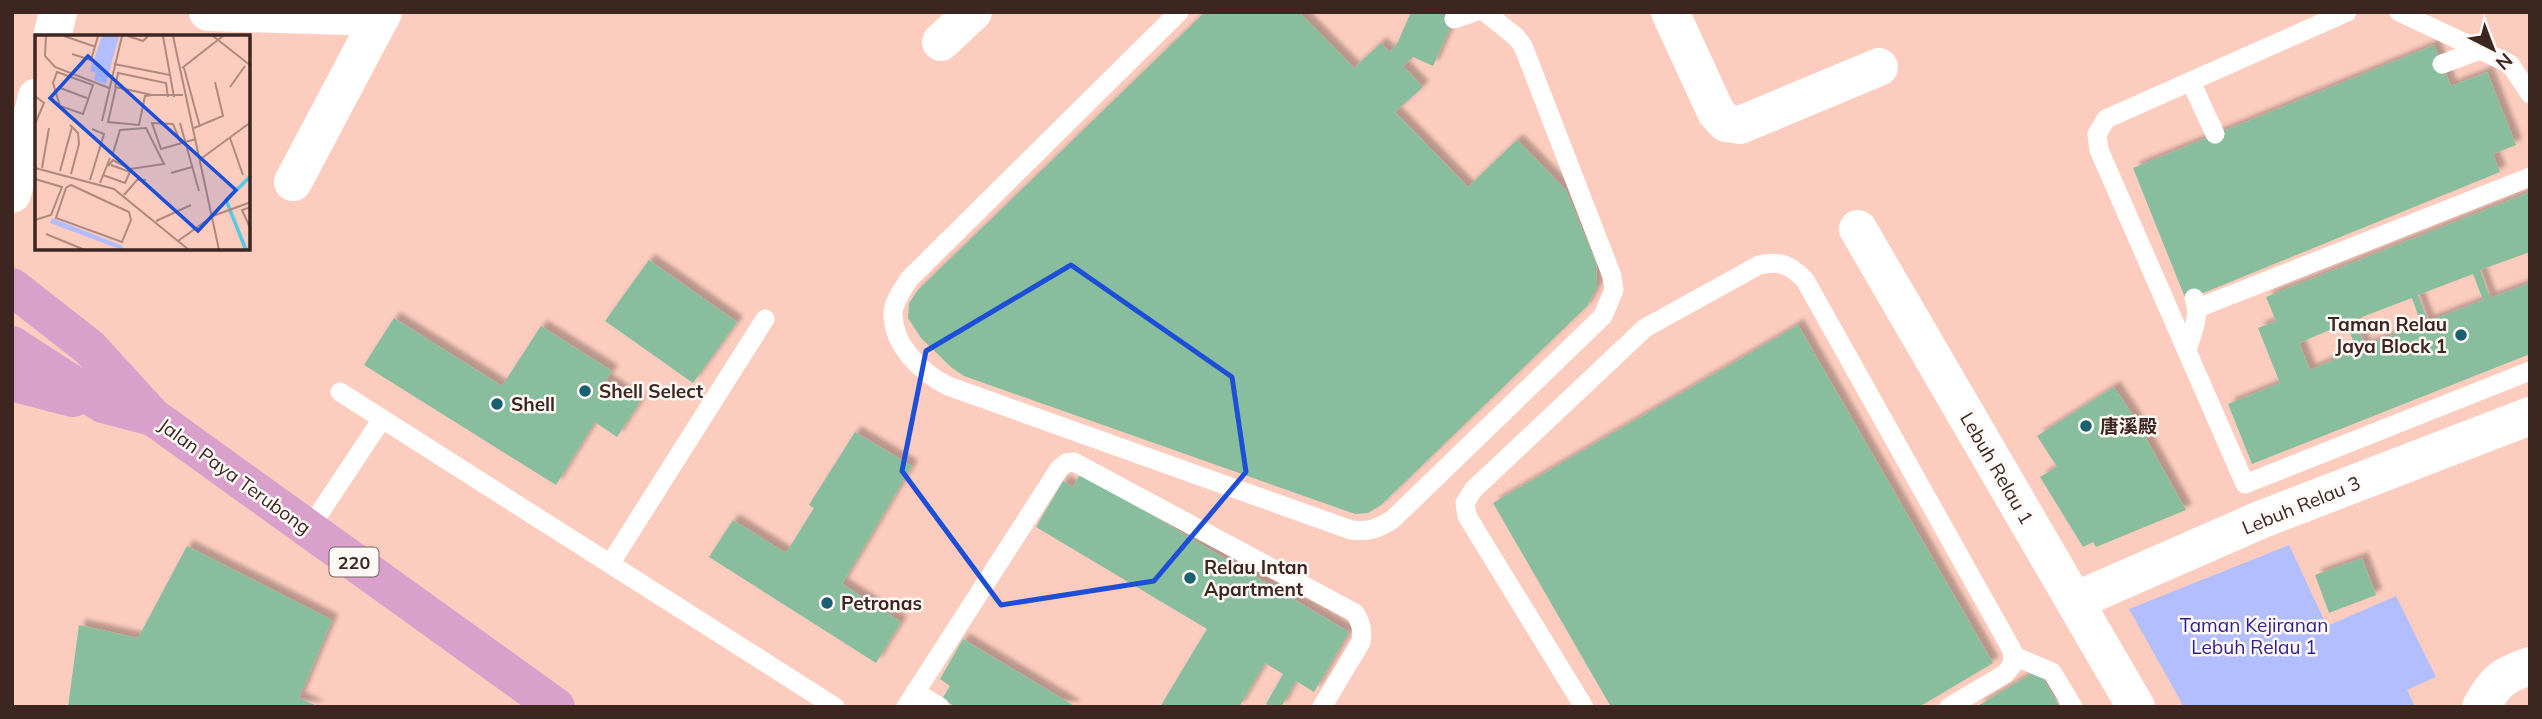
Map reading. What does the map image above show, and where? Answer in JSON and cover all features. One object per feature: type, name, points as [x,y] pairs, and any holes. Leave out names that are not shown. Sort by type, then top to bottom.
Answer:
[{"type":"main road","name":"Jalan Paya Terubong","points":[[12,287],[90,348],[153,417],[556,707]]},
{"type":"main road","name":"Jalan Paya Terubong","points":[[12,345],[103,404],[153,417]]},
{"type":"main road","points":[[12,382],[103,404]]},
{"type":"street","points":[[52,35],[58,12]]},
{"type":"street","points":[[208,12],[382,15],[293,181]]},
{"type":"street","points":[[941,42],[973,12]]},
{"type":"street","points":[[1670,12],[1716,112],[1726,123],[1740,125],[1879,67]]},
{"type":"street","points":[[12,194],[35,105]]},
{"type":"street","name":"Lebuh Relau 1","points":[[1858,229],[2136,707]]},
{"type":"street","name":"Lebuh Relau 3","points":[[2075,601],[2253,502],[2530,416]]},
{"type":"street","points":[[2481,707],[2489,692],[2507,674],[2530,666]]},
{"type":"lane","points":[[1179,12],[1161,20],[909,279],[893,313],[897,331],[918,366],[948,386],[1350,530],[1366,531],[1380,528],[1393,519],[1603,316],[1614,290],[1612,276],[1523,46],[1485,12]]},
{"type":"lane","points":[[1454,19],[1475,12]]},
{"type":"lane","points":[[2347,12],[2106,119],[2097,134],[2099,150],[2253,502],[2530,372]]},
{"type":"lane","points":[[2399,12],[2510,64],[2530,94]]},
{"type":"lane","points":[[2442,64],[2480,50]]},
{"type":"lane","points":[[2191,82],[2216,134]]},
{"type":"lane","points":[[2187,351],[2196,303],[2530,177]]},
{"type":"lane","points":[[1584,707],[1467,516],[1465,503],[1473,490],[1646,328],[1759,265],[1772,262],[1785,264],[1805,280],[2014,656],[2013,664],[2005,674],[1949,707]]},
{"type":"lane","points":[[610,564],[765,318]]},
{"type":"lane","points":[[340,392],[835,707]]},
{"type":"lane","points":[[309,529],[382,419]]},
{"type":"lane","points":[[940,707],[910,699],[1059,469],[1066,463],[1074,462],[1355,613],[1361,622],[1361,642],[1322,707]]},
{"type":"lane","points":[[2014,656],[2052,672],[2073,707]]},
{"type":"highlighted area","points":[[1071,265],[1232,377],[1246,472],[1154,581],[1001,605],[902,471],[926,351]]},
{"type":"green space","name":"Taman Kejiranan Lebuh Relau 1","points":[[2289,545],[2327,626],[2396,596],[2436,677],[2407,690],[2415,707],[2184,707],[2129,609]]},
{"type":"building","points":[[1205,12],[1299,12],[1354,68],[1381,43],[1389,52],[1397,44],[1411,12],[1457,12],[1433,66],[1413,57],[1403,66],[1423,87],[1395,112],[1468,187],[1517,140],[1566,190],[1596,263],[1597,287],[1587,306],[1381,505],[1368,513],[1355,514],[964,376],[921,338],[908,318],[909,303],[918,290]]},
{"type":"building","points":[[2434,45],[2451,86],[2487,72],[2516,145],[2493,154],[2500,172],[2186,300],[2133,168]]},
{"type":"building","name":"Taman Relau Jaya Block 1","points":[[2530,192],[2530,252],[2480,270],[2490,298],[2530,283],[2530,354],[2252,464],[2228,404],[2280,383],[2258,328],[2276,321],[2266,297]],"holes":[[[2473,274],[2483,300],[2428,321],[2418,295]],[[2412,298],[2421,324],[2365,346],[2354,320]],[[2346,323],[2357,350],[2310,370],[2299,343]]]},
{"type":"building","points":[[649,260],[737,322],[693,383],[605,321]]},
{"type":"building","name":"Shell","points":[[394,318],[502,386],[541,326],[612,371],[606,380],[640,402],[617,437],[595,422],[556,485],[364,365]]},
{"type":"building","points":[[1798,325],[1993,663],[1919,707],[1611,707],[1493,503]]},
{"type":"building","points":[[2114,387],[2134,417],[2186,510],[2096,547],[2093,542],[2083,547],[2040,477],[2057,467],[2037,436]]},
{"type":"building","name":"Petronas","points":[[855,432],[912,466],[842,584],[901,622],[876,663],[709,557],[733,520],[786,553],[814,508],[809,505]]},
{"type":"building","name":"Relau Intan Apartment","points":[[1081,473],[1349,632],[1314,692],[1296,681],[1281,707],[1266,704],[1283,674],[1265,663],[1239,707],[1160,707],[1207,629],[1036,527],[1063,481],[1073,487]]},
{"type":"building","points":[[187,546],[332,620],[299,698],[319,707],[68,707],[79,625],[138,638]]},
{"type":"building","points":[[2362,558],[2376,595],[2329,613],[2315,575]]},
{"type":"building","points":[[963,639],[1076,707],[956,707],[942,699],[950,686],[940,679]]},
{"type":"building","points":[[2038,670],[2060,707],[1976,707]]},
{"type":"place","name":"Taman Relau Jaya Block 1","points":[[2461,335]]},
{"type":"place","name":"Shell Select","points":[[585,391]]},
{"type":"place","name":"Shell","points":[[497,404]]},
{"type":"place","name":"唐溪殿","points":[[2086,426]]},
{"type":"place","name":"Relau Intan Apartment","points":[[1190,578]]},
{"type":"place","name":"Petronas","points":[[827,603]]}]
